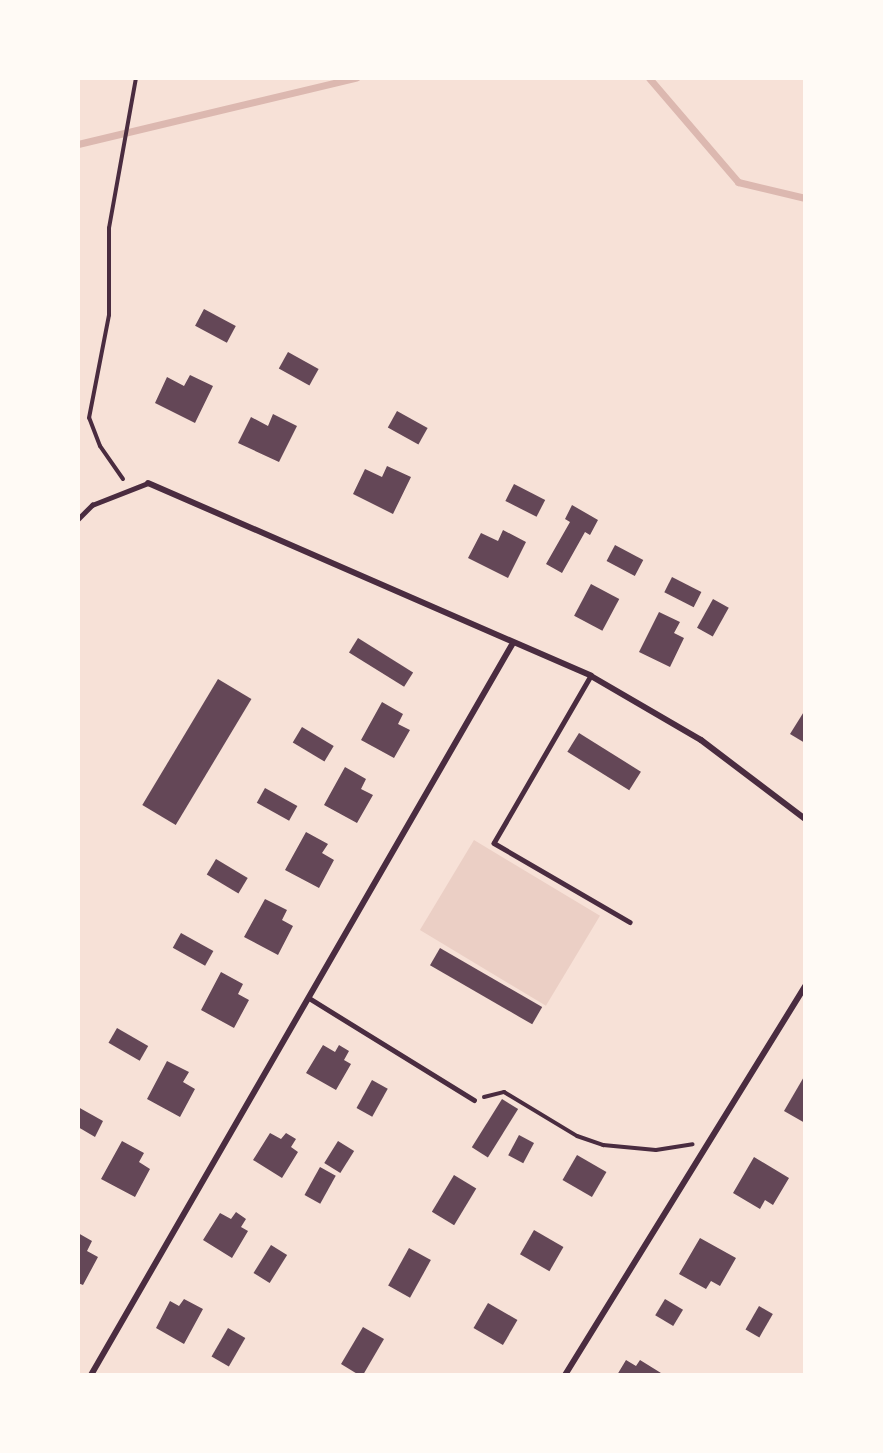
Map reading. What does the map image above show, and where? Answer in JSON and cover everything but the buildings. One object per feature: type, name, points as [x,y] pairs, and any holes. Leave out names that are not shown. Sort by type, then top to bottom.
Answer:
[{"type":"street","points":[[148,483],[591,676],[701,740],[805,819]]},
{"type":"street","points":[[91,1375],[513,643]]},
{"type":"street","points":[[565,1375],[805,986]]},
{"type":"lane","points":[[78,519],[92,505],[148,483]]},
{"type":"lane","points":[[591,676],[494,843],[630,922]]},
{"type":"lane","points":[[309,998],[474,1100]]},
{"type":"path","points":[[130,490],[100,446],[89,418],[109,315],[108,228],[121,148],[136,78]]},
{"type":"path","points":[[474,1100],[504,1092],[577,1136],[603,1145],[656,1150],[711,1139]]},
{"type":"shaded area","points":[[474,840],[600,916],[546,1006],[420,930]]},
{"type":"waterway","points":[[78,144],[356,78]]},
{"type":"waterway","points":[[649,78],[738,182],[805,198]]}]
